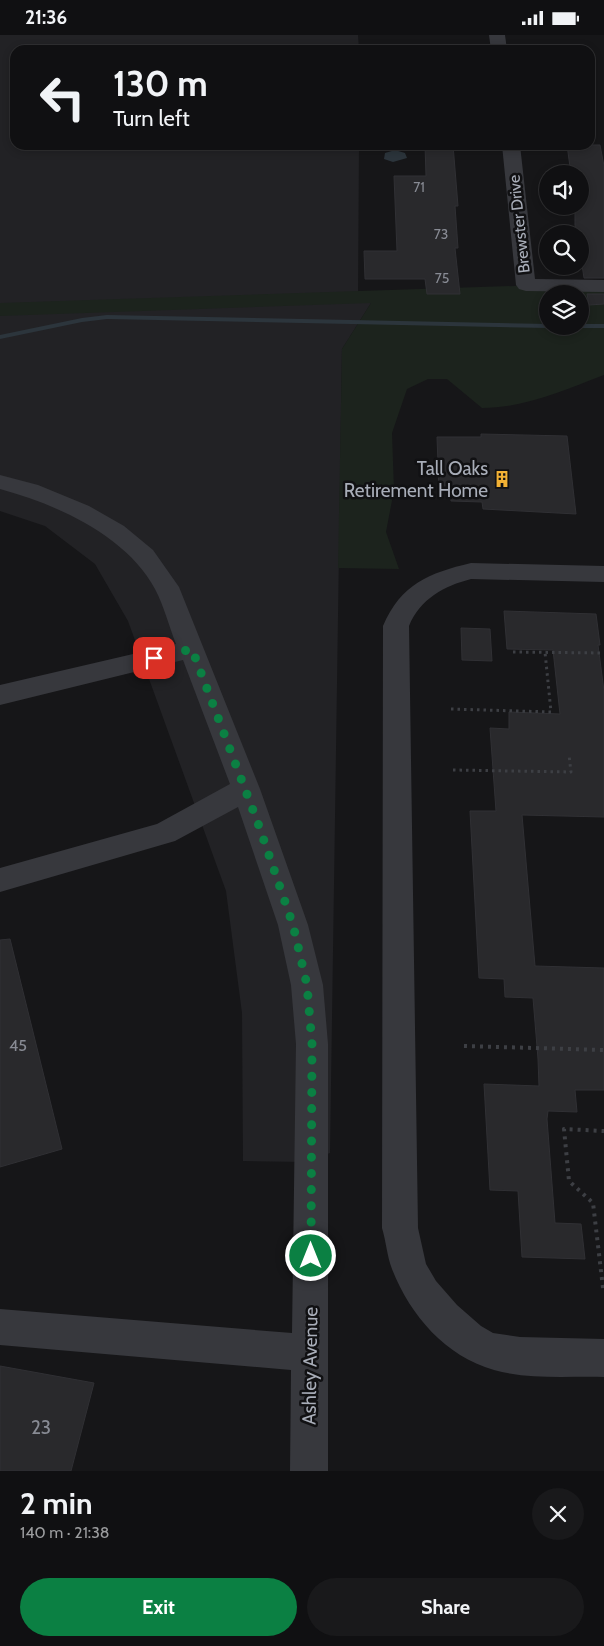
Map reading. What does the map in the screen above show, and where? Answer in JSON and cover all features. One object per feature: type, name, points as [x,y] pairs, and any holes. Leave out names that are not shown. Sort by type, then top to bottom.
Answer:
[{"type":"street","name":"Brewster Drive","points":[[512,150],[526,285],[604,286]]},
{"type":"street","name":"Ashley Avenue","points":[[0,482],[30,490],[81,511],[116,532],[144,556],[167,587],[246,789],[293,925],[307,985],[312,1044],[309,1471]]},
{"type":"street","points":[[604,574],[471,571],[432,583],[414,595],[402,610],[396,626],[400,1228],[410,1270],[421,1291],[455,1329],[473,1342],[492,1351],[517,1355],[604,1358]]},
{"type":"street","points":[[0,695],[192,649]]},
{"type":"street","points":[[0,880],[165,833],[246,789]]},
{"type":"street","points":[[0,1327],[311,1353]]},
{"type":"path","points":[[513,652],[604,653]]},
{"type":"path","points":[[451,709],[551,712],[545,652]]},
{"type":"path","points":[[453,770],[571,772],[569,755]]},
{"type":"path","points":[[464,1046],[604,1050]]},
{"type":"path","points":[[603,1288],[593,1203],[569,1181],[564,1129],[604,1131]]},
{"type":"shaded area","points":[[0,35],[358,35],[359,45],[10,45],[10,150],[359,150],[358,296],[371,303],[342,349],[330,1153],[305,1162],[243,1161],[242,1013],[226,891],[128,621],[95,564],[45,526],[0,511]]},
{"type":"shaded area","points":[[395,150],[405,153],[407,158],[393,162],[384,159],[385,153]]},
{"type":"shaded area","points":[[604,283],[604,375],[529,402],[498,407],[482,408],[447,379],[428,379],[407,389],[392,433],[394,490],[386,532],[399,569],[338,568],[342,349],[371,303],[0,316],[0,303],[539,285],[539,335],[589,335],[589,285],[544,285]]},
{"type":"building","points":[[595,145],[600,145],[604,166],[604,278],[584,278],[584,275],[589,275],[589,225],[575,225],[575,215],[589,215],[589,165],[570,165],[568,150],[595,150]]},
{"type":"building","points":[[425,150],[453,150],[458,206],[455,206],[458,248],[455,248],[460,294],[427,294],[425,279],[365,279],[364,251],[397,251],[394,176],[426,176]]},
{"type":"building","points":[[589,294],[604,294],[604,304],[589,305]]},
{"type":"building","name":"Tall Oaks Retirement Home","points":[[481,434],[567,436],[576,514],[483,509],[482,502],[451,501],[450,490],[439,490],[437,437],[481,437]]},
{"type":"building","points":[[504,611],[596,614],[600,645],[598,645],[604,691],[604,817],[522,815],[535,966],[604,968],[604,1090],[575,1090],[577,1112],[548,1111],[547,1119],[555,1223],[581,1224],[585,1259],[522,1257],[518,1191],[490,1190],[484,1084],[539,1086],[538,1059],[533,998],[505,997],[504,979],[479,978],[470,811],[496,811],[490,728],[509,729],[509,712],[560,714],[553,650],[507,649]]},
{"type":"building","points":[[461,628],[490,629],[492,661],[462,660]]},
{"type":"building","points":[[10,939],[62,1149],[0,1167],[0,940]]},
{"type":"building","points":[[0,1366],[94,1383],[71,1471],[0,1471]]},
{"type":"waterway","points":[[0,337],[82,320],[107,317],[539,326]]},
{"type":"waterway","points":[[589,326],[604,326]]},
{"type":"place","name":"Tall Oaks Retirement Home","points":[[502,479]]},
{"type":"route","points":[[154,658],[192,649],[246,789],[293,925],[307,985],[312,1044],[311,1256]]}]
